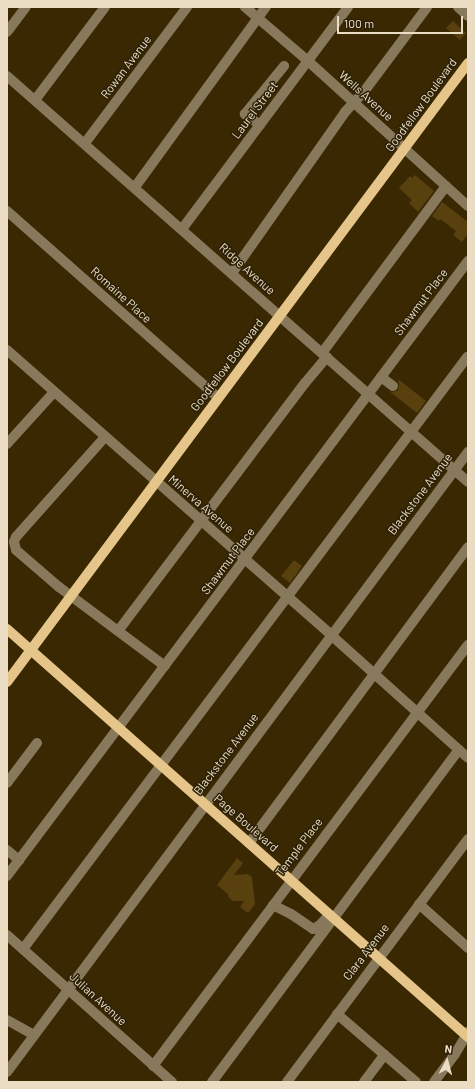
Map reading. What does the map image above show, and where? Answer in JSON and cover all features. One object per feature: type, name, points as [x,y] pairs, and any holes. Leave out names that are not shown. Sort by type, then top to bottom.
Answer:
[{"type":"main road","name":"Goodfellow Boulevard","points":[[7,682],[468,63]]},
{"type":"main road","name":"Page Boulevard","points":[[7,629],[467,1035]]},
{"type":"street","points":[[7,32],[26,7]]},
{"type":"street","points":[[36,100],[105,7]]},
{"type":"street","name":"Rowan Avenue","points":[[85,143],[187,7]]},
{"type":"street","name":"Wells Avenue","points":[[245,7],[308,61],[468,206]]},
{"type":"street","points":[[135,187],[266,7]]},
{"type":"street","name":"Laurel Street","points":[[182,229],[348,7]]},
{"type":"street","points":[[232,273],[345,112],[354,103],[427,7]]},
{"type":"street","points":[[458,7],[468,16]]},
{"type":"street","points":[[260,125],[245,114],[284,66]]},
{"type":"street","name":"Ridge Avenue","points":[[7,76],[135,187],[468,482]]},
{"type":"street","points":[[118,631],[305,383],[446,186]]},
{"type":"street","name":"Romaine Place","points":[[7,211],[218,398]]},
{"type":"street","name":"Shawmut Place","points":[[7,876],[468,261]]},
{"type":"street","name":"Minerva Avenue","points":[[7,350],[156,482],[246,559],[416,713],[468,758]]},
{"type":"street","points":[[23,949],[468,356]]},
{"type":"street","points":[[382,377],[393,386]]},
{"type":"street","points":[[7,444],[54,392]]},
{"type":"street","points":[[105,437],[16,536],[14,542],[16,550],[72,596],[165,666]]},
{"type":"street","name":"Blackstone Avenue","points":[[7,1072],[468,452]]},
{"type":"street","points":[[249,843],[468,547]]},
{"type":"street","name":"Temple Place","points":[[153,1066],[468,645]]},
{"type":"street","points":[[7,783],[37,743]]},
{"type":"street","points":[[212,1082],[331,916],[459,750]]},
{"type":"street","name":"Clara Avenue","points":[[287,1082],[468,839]]},
{"type":"street","points":[[7,850],[19,860]]},
{"type":"street","points":[[419,904],[466,942]]},
{"type":"street","points":[[273,905],[291,914],[313,929],[331,916]]},
{"type":"street","name":"Julian Avenue","points":[[7,935],[168,1081]]},
{"type":"street","points":[[337,1014],[416,1082]]},
{"type":"street","points":[[7,1020],[34,1035]]},
{"type":"street","points":[[434,1082],[467,1035]]},
{"type":"street","points":[[364,1082],[384,1055]]},
{"type":"building","points":[[453,21],[466,33],[460,40],[446,28]]},
{"type":"building","points":[[415,175],[434,191],[418,212],[409,203],[412,200],[399,188],[410,176],[412,178]]},
{"type":"building","points":[[442,202],[468,222],[468,234],[462,242],[453,235],[456,231],[440,219],[439,221],[432,216]]},
{"type":"building","points":[[398,379],[426,401],[417,413],[389,391],[393,392],[398,390]]},
{"type":"building","points":[[294,560],[302,566],[290,583],[281,576]]},
{"type":"building","points":[[237,858],[243,863],[234,875],[248,874],[252,877],[255,904],[248,913],[240,907],[244,901],[233,901],[229,898],[228,894],[217,885]]}]
